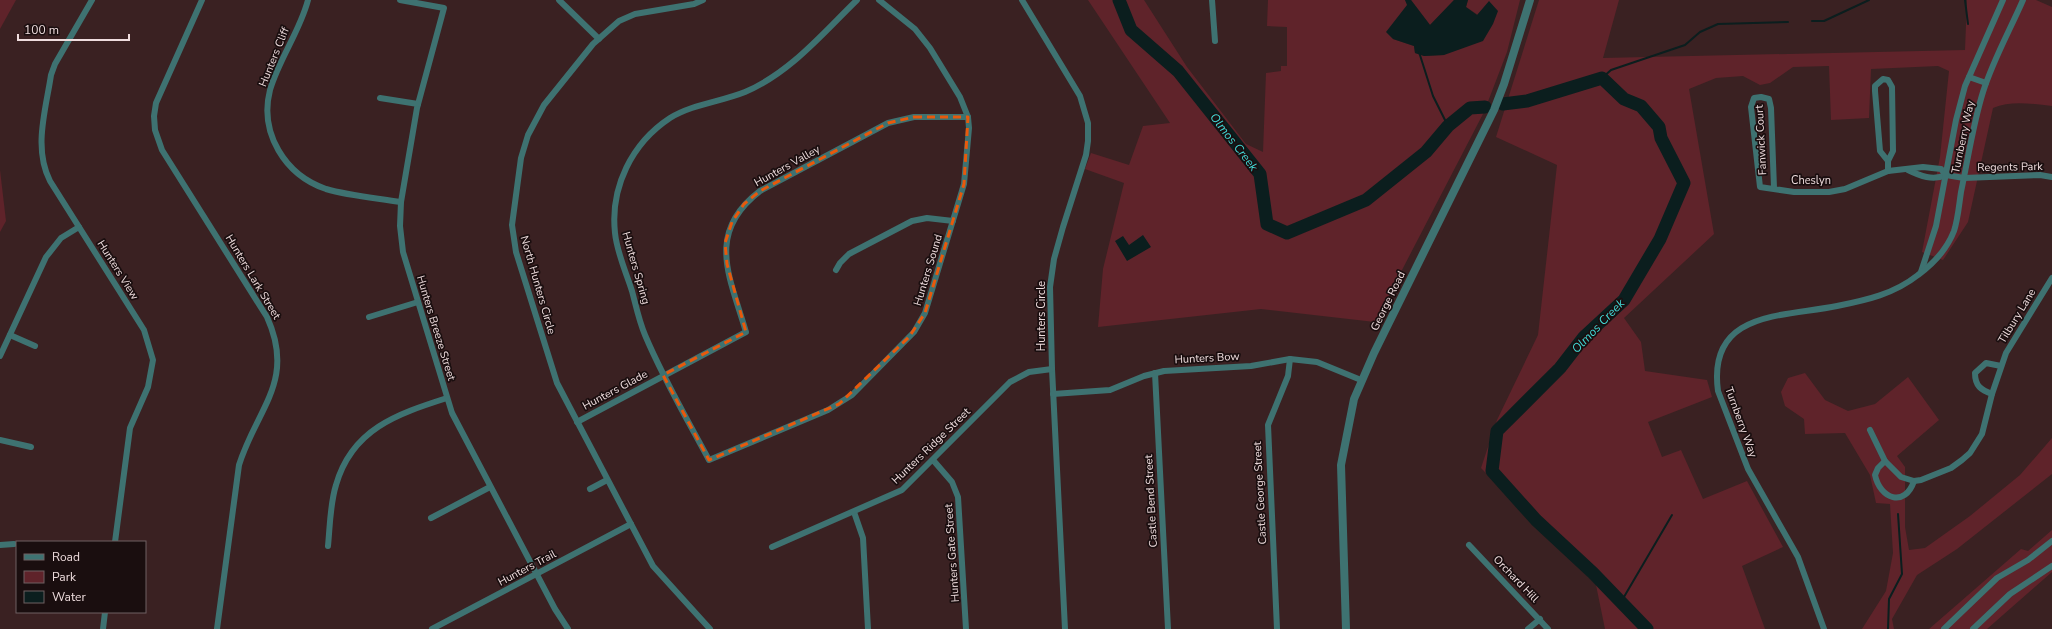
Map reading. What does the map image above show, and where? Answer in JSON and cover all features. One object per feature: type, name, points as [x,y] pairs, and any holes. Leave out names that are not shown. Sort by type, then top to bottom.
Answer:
[{"type":"street","name":"Hunters View","points":[[92,0],[60,53],[52,75],[41,148],[42,162],[47,175],[144,330],[153,360],[148,387],[130,428],[115,541]]},
{"type":"street","name":"Hunters Lark Street","points":[[202,0],[158,96],[154,116],[155,130],[162,150],[267,317],[272,328],[278,362],[274,387],[245,448],[240,465],[216,629]]},
{"type":"street","name":"Hunters Cliff","points":[[308,0],[270,90],[268,124],[275,147],[299,174],[326,189],[401,202]]},
{"type":"street","name":"Hunters Breeze Street","points":[[400,0],[444,8],[418,104],[401,202],[401,240],[447,398],[460,431],[536,575],[568,629]]},
{"type":"street","points":[[558,0],[599,39]]},
{"type":"street","name":"North Hunters Circle","points":[[703,0],[694,4],[658,8],[635,14],[619,21],[599,39],[544,105],[535,120],[524,146],[513,212],[513,232],[516,252],[552,369],[577,422],[660,576],[710,629]]},
{"type":"street","name":"Hunters Spring","points":[[709,460],[663,375],[644,333],[618,249],[615,233],[616,197],[629,162],[647,137],[672,118],[694,107],[746,92],[779,73],[795,61],[857,0]]},
{"type":"street","name":"Hunters Sound","points":[[709,460],[828,410],[852,395],[919,326],[925,312],[953,221],[966,171],[969,128],[968,117],[960,97],[930,48],[915,29],[879,0]]},
{"type":"street","name":"Hunters Circle","points":[[1022,0],[1080,96],[1088,123],[1086,155],[1062,227],[1052,273],[1050,306],[1065,629]]},
{"type":"street","points":[[1212,0],[1215,41]]},
{"type":"street","name":"George Road","points":[[1346,629],[1341,465],[1352,407],[1361,380],[1494,110],[1504,84],[1530,0]]},
{"type":"street","name":"Turnberry Way","points":[[1920,274],[1936,226],[1956,120],[1969,77],[2003,0]]},
{"type":"street","name":"Turnberry Way","points":[[1824,629],[1798,557],[1748,469],[1718,391],[1717,380],[1722,353],[1729,340],[1739,330],[1753,321],[1768,317],[1836,307],[1887,294],[1920,274],[1937,259],[1954,231],[1975,124],[1986,83],[2024,0]]},
{"type":"street","points":[[1969,77],[1986,83]]},
{"type":"street","points":[[1888,162],[1880,151],[1875,91],[1878,82],[1883,79],[1888,80],[1892,88],[1893,150],[1888,162],[1888,171]]},
{"type":"street","name":"Fanwick Court","points":[[1760,187],[1751,106],[1754,98],[1761,97],[1769,99],[1771,108],[1774,188]]},
{"type":"street","points":[[380,98],[418,104]]},
{"type":"street","name":"Hunters Valley","points":[[663,375],[746,332],[727,264],[725,243],[735,216],[749,199],[760,191],[888,123],[914,118],[968,117]]},
{"type":"street","name":"Cheslyn","points":[[1760,187],[1794,192],[1829,192],[1845,189],[1888,171],[1923,167],[1941,169],[1946,175],[1938,179],[1920,176],[1906,170]]},
{"type":"street","name":"Regents Park","points":[[1946,175],[1964,178],[2040,175],[2052,177]]},
{"type":"street","points":[[836,270],[840,263],[849,254],[912,221],[936,218],[953,221]]},
{"type":"street","points":[[0,356],[46,257],[61,238],[79,227]]},
{"type":"street","name":"Tilbury Lane","points":[[1914,481],[1935,475],[1951,468],[1970,453],[1982,434],[2001,366],[2016,334],[2052,278]]},
{"type":"street","points":[[369,317],[418,302]]},
{"type":"street","points":[[10,335],[35,346]]},
{"type":"street","name":"Hunters Bow","points":[[1053,394],[1110,390],[1155,373],[1251,366],[1290,359],[1317,362],[1361,380]]},
{"type":"street","name":"Castle George Street","points":[[1277,629],[1268,425],[1288,376],[1290,359]]},
{"type":"street","points":[[1992,394],[1982,390],[1978,386],[1975,380],[1975,373],[1986,363],[2001,366]]},
{"type":"street","name":"Hunters Ridge Street","points":[[772,547],[902,490],[1010,382],[1029,372],[1052,369]]},
{"type":"street","name":"Castle Bend Street","points":[[1155,373],[1168,629]]},
{"type":"street","name":"Hunters Glade","points":[[577,422],[663,375]]},
{"type":"street","points":[[328,546],[336,485],[345,462],[350,454],[368,434],[388,420],[413,409],[447,398]]},
{"type":"street","points":[[1870,430],[1885,461],[1900,477],[1914,481],[1911,489],[1901,497],[1893,498],[1880,488],[1875,475],[1878,468],[1885,461]]},
{"type":"street","points":[[0,440],[31,447]]},
{"type":"street","name":"Hunters Gate Street","points":[[933,460],[952,482],[958,497],[966,629]]},
{"type":"street","points":[[590,489],[607,480]]},
{"type":"street","points":[[431,518],[490,487]]},
{"type":"street","points":[[854,512],[863,538],[868,629]]},
{"type":"street","name":"Hunters Trail","points":[[432,629],[631,524]]},
{"type":"street","points":[[1944,629],[1997,578],[2028,560],[2052,541]]},
{"type":"street","points":[[0,545],[14,544]]},
{"type":"street","name":"Orchard Hill","points":[[1469,544],[1548,629]]},
{"type":"street","points":[[1973,629],[2010,594],[2052,566]]},
{"type":"street","points":[[103,629],[105,613]]},
{"type":"street","points":[[1528,629],[1540,619]]},
{"type":"highlighted area","points":[[914,117],[968,117],[964,184],[925,313],[909,337],[839,404],[709,460],[663,375],[746,332],[727,264],[725,243],[732,222],[744,204],[760,191],[888,123]]},
{"type":"green space","points":[[0,0],[16,0],[0,29]]},
{"type":"green space","points":[[1088,0],[1144,0],[1187,67],[1246,144],[1263,152],[1266,73],[1281,71],[1281,66],[1287,66],[1287,27],[1267,26],[1268,0],[1405,0],[1408,5],[1401,15],[1393,39],[1414,46],[1415,53],[1424,56],[1444,55],[1478,15],[1466,7],[1468,0],[1520,0],[1507,52],[1484,112],[1375,322],[1261,309],[1098,327],[1103,269],[1124,183],[1085,169],[1091,153],[1129,165],[1143,126],[1170,123]]},
{"type":"green space","points":[[1411,0],[1454,0],[1430,25]]},
{"type":"green space","points":[[1539,0],[1619,0],[1603,58],[1965,50],[1967,0],[2036,0],[2052,7],[2052,106],[2015,103],[1993,108],[1968,222],[1943,260],[1922,252],[1940,157],[1949,71],[1938,66],[1871,69],[1869,118],[1831,120],[1829,66],[1793,67],[1770,83],[1760,85],[1743,76],[1716,78],[1689,89],[1714,234],[1624,318],[1641,342],[1645,371],[1707,380],[1712,397],[1648,422],[1662,457],[1681,450],[1703,499],[1747,481],[1783,547],[1742,566],[1765,629],[1605,629],[1596,585],[1481,468],[1497,420],[1538,335],[1557,165],[1496,137]]},
{"type":"green space","points":[[0,170],[6,221],[0,232]]},
{"type":"green space","points":[[1805,373],[1825,400],[1848,411],[1875,404],[1908,377],[1939,420],[1897,456],[1905,467],[1905,527],[1909,550],[1925,548],[1970,516],[2020,475],[2052,438],[2052,474],[1957,549],[1917,575],[1892,619],[1894,629],[1862,629],[1886,591],[1893,553],[1890,504],[1876,503],[1870,475],[1845,433],[1805,434],[1804,419],[1785,406],[1781,392],[1788,378]]},
{"type":"green space","points":[[2052,530],[2052,572],[1987,629],[1929,629],[2021,549],[2028,551]]},
{"type":"water","points":[[1405,0],[1411,0],[1430,25],[1454,0],[1468,0],[1466,7],[1477,15],[1489,1],[1498,11],[1493,24],[1483,41],[1444,55],[1424,56],[1415,53],[1414,46],[1393,39],[1386,32],[1407,5]]},
{"type":"water","points":[[1143,235],[1151,247],[1127,261],[1115,241],[1123,236],[1129,245]]},
{"type":"waterway","name":"Olmos Creek","points":[[1119,0],[1131,30],[1178,71],[1260,174],[1267,224],[1287,233],[1366,200],[1426,152],[1448,126],[1470,108],[1485,107]]},
{"type":"waterway","points":[[1812,21],[1824,21],[1869,0]]},
{"type":"waterway","points":[[1965,0],[1968,24]]},
{"type":"waterway","points":[[1602,78],[1611,70],[1685,45],[1700,32],[1718,24],[1788,22]]},
{"type":"waterway","points":[[1419,52],[1433,96],[1448,126]]},
{"type":"waterway","name":"Olmos Creek","points":[[1503,104],[1527,101],[1602,78],[1624,99],[1641,106],[1659,127],[1661,138],[1684,183],[1660,239],[1624,300],[1584,337],[1560,368],[1497,431],[1492,471],[1536,520],[1593,573],[1647,629]]},
{"type":"waterway","points":[[1888,629],[1889,599],[1902,574],[1898,514]]},
{"type":"waterway","points":[[1621,602],[1672,515]]}]
